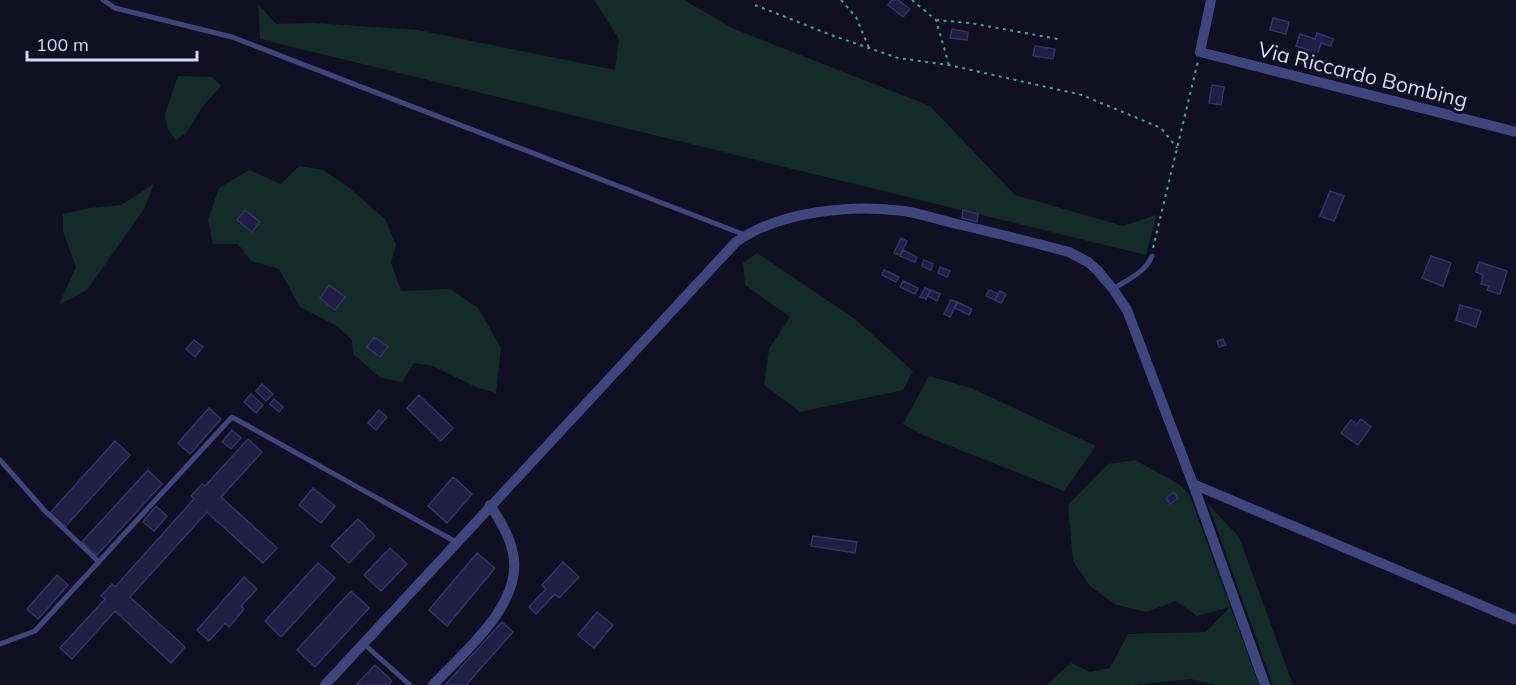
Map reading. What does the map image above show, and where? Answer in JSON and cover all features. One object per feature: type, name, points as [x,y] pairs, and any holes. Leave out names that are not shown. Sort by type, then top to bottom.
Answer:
[{"type":"street","points":[[1200,52],[1212,0]]},
{"type":"street","name":"Via Riccardo Bombing","points":[[1200,52],[1516,132]]},
{"type":"street","points":[[325,685],[726,250],[745,235],[769,223],[789,217],[864,210],[902,211],[1069,252],[1088,262],[1113,289],[1127,310],[1266,685]]},
{"type":"street","points":[[1193,484],[1516,620]]},
{"type":"street","points":[[434,685],[496,617],[511,589],[514,572],[513,552],[507,534],[490,505]]},
{"type":"lane","points":[[103,0],[116,8],[231,37],[745,235]]},
{"type":"lane","points":[[1113,289],[1147,266],[1152,256]]},
{"type":"lane","points":[[0,644],[35,631],[232,417],[456,543]]},
{"type":"lane","points":[[0,460],[44,510],[99,562]]},
{"type":"lane","points":[[363,644],[410,685]]},
{"type":"path","points":[[841,0],[856,17],[869,48]]},
{"type":"path","points":[[912,0],[936,20],[949,65]]},
{"type":"path","points":[[755,5],[898,58],[949,65],[1082,95],[1161,128],[1177,148]]},
{"type":"path","points":[[936,20],[970,23],[1058,39]]},
{"type":"path","points":[[1152,256],[1200,52]]},
{"type":"green space","points":[[594,0],[684,0],[734,29],[930,106],[1015,195],[1123,226],[1156,215],[1146,255],[260,39],[258,4],[276,24],[314,23],[418,30],[615,70],[619,39]]},
{"type":"green space","points":[[178,76],[212,77],[221,86],[203,106],[186,133],[176,140],[167,128],[165,114]]},
{"type":"green space","points":[[299,166],[323,170],[347,186],[385,219],[396,245],[391,262],[401,291],[450,289],[478,308],[501,348],[496,393],[476,387],[433,366],[414,363],[402,382],[381,378],[353,354],[352,340],[337,326],[300,307],[279,269],[251,261],[238,244],[213,244],[208,220],[219,188],[249,170],[281,184]]},
{"type":"green space","points":[[154,184],[144,209],[87,290],[59,305],[76,267],[63,231],[63,214],[121,205]]},
{"type":"green space","points":[[757,253],[855,319],[913,371],[903,390],[800,412],[764,385],[769,349],[790,317],[745,285],[743,263]]},
{"type":"green space","points":[[929,376],[971,388],[1096,446],[1064,491],[925,436],[903,424]]},
{"type":"green space","points":[[1135,460],[1179,484],[1189,494],[1259,685],[1216,685],[1190,679],[1132,685],[1046,685],[1071,663],[1090,672],[1110,668],[1128,634],[1206,632],[1230,607],[1197,616],[1176,601],[1146,612],[1114,604],[1090,586],[1073,561],[1068,505],[1108,464]]},
{"type":"green space","points":[[1208,504],[1239,537],[1293,685],[1273,685]]},
{"type":"building","points":[[892,0],[898,0],[910,9],[903,17],[888,5]]},
{"type":"building","points":[[1273,18],[1289,22],[1286,34],[1270,30]]},
{"type":"building","points":[[952,29],[968,32],[967,40],[950,38]]},
{"type":"building","points":[[1317,33],[1333,39],[1331,46],[1321,43],[1318,53],[1296,46],[1300,34],[1315,39]]},
{"type":"building","points":[[1035,46],[1055,49],[1053,59],[1033,56]]},
{"type":"building","points":[[1212,85],[1224,87],[1221,105],[1209,103]]},
{"type":"building","points":[[1330,191],[1344,196],[1334,221],[1320,216]]},
{"type":"building","points":[[245,210],[260,222],[252,232],[237,220]]},
{"type":"building","points":[[963,210],[978,214],[977,222],[962,218]]},
{"type":"building","points":[[901,238],[907,241],[900,255],[894,253]]},
{"type":"building","points":[[903,250],[917,257],[915,262],[900,256]]},
{"type":"building","points":[[1431,256],[1451,263],[1443,286],[1422,278]]},
{"type":"building","points":[[924,260],[933,264],[931,270],[922,266]]},
{"type":"building","points":[[1479,262],[1507,271],[1500,294],[1487,290],[1489,286],[1481,284],[1483,275],[1476,272]]},
{"type":"building","points":[[940,267],[950,271],[947,277],[938,273]]},
{"type":"building","points":[[884,270],[899,277],[896,282],[882,275]]},
{"type":"building","points":[[903,281],[918,288],[915,294],[900,287]]},
{"type":"building","points":[[329,285],[345,297],[335,310],[320,298]]},
{"type":"building","points":[[925,288],[930,290],[926,299],[920,297]]},
{"type":"building","points":[[931,290],[940,294],[937,301],[928,296]]},
{"type":"building","points":[[989,290],[998,294],[995,300],[986,296]]},
{"type":"building","points":[[1000,291],[1006,294],[1001,303],[995,300]]},
{"type":"building","points":[[951,300],[957,302],[950,317],[944,314]]},
{"type":"building","points":[[957,302],[972,309],[969,315],[955,308]]},
{"type":"building","points":[[1460,305],[1481,311],[1476,327],[1456,320]]},
{"type":"building","points":[[374,337],[388,347],[380,357],[367,347]]},
{"type":"building","points":[[1223,339],[1226,345],[1219,347],[1217,341]]},
{"type":"building","points":[[194,340],[203,347],[195,357],[186,349]]},
{"type":"building","points":[[262,384],[273,394],[266,401],[256,391]]},
{"type":"building","points":[[251,394],[263,405],[256,413],[244,402]]},
{"type":"building","points":[[419,395],[453,428],[441,441],[407,408]]},
{"type":"building","points":[[274,399],[283,407],[279,412],[270,404]]},
{"type":"building","points":[[209,408],[221,419],[190,454],[178,443]]},
{"type":"building","points":[[379,410],[387,417],[376,430],[368,423]]},
{"type":"building","points":[[1361,419],[1371,427],[1358,445],[1341,433],[1351,420],[1357,424]]},
{"type":"building","points":[[232,430],[241,438],[231,449],[222,442]]},
{"type":"building","points":[[248,439],[262,452],[221,497],[277,548],[263,563],[207,512],[130,597],[185,647],[171,663],[115,611],[72,659],[60,648],[105,599],[101,596],[112,584],[115,587],[194,499],[191,496],[202,484],[205,486]]},
{"type":"building","points":[[115,441],[130,455],[65,527],[50,513]]},
{"type":"building","points":[[148,470],[162,484],[97,555],[82,542]]},
{"type":"building","points":[[453,477],[472,494],[447,523],[428,506]]},
{"type":"building","points":[[313,488],[335,506],[321,523],[299,505]]},
{"type":"building","points":[[1174,492],[1178,498],[1170,504],[1166,498]]},
{"type":"building","points":[[156,506],[167,516],[154,531],[143,522]]},
{"type":"building","points":[[358,519],[375,536],[349,563],[331,546]]},
{"type":"building","points":[[813,536],[857,542],[855,553],[811,546]]},
{"type":"building","points":[[390,548],[407,564],[381,591],[364,575]]},
{"type":"building","points":[[477,553],[495,568],[447,626],[429,610]]},
{"type":"building","points":[[563,562],[579,577],[559,598],[555,594],[536,614],[529,607],[546,589],[542,585]]},
{"type":"building","points":[[318,563],[335,578],[281,637],[265,621]]},
{"type":"building","points":[[57,575],[68,585],[38,619],[27,609]]},
{"type":"building","points":[[244,577],[257,589],[241,606],[244,609],[229,627],[225,623],[209,641],[197,630]]},
{"type":"building","points":[[351,591],[369,608],[315,667],[297,650]]},
{"type":"building","points":[[597,612],[613,625],[594,648],[578,635]]},
{"type":"building","points":[[502,622],[513,632],[466,685],[445,685]]},
{"type":"building","points":[[375,665],[392,681],[388,685],[356,685]]}]
